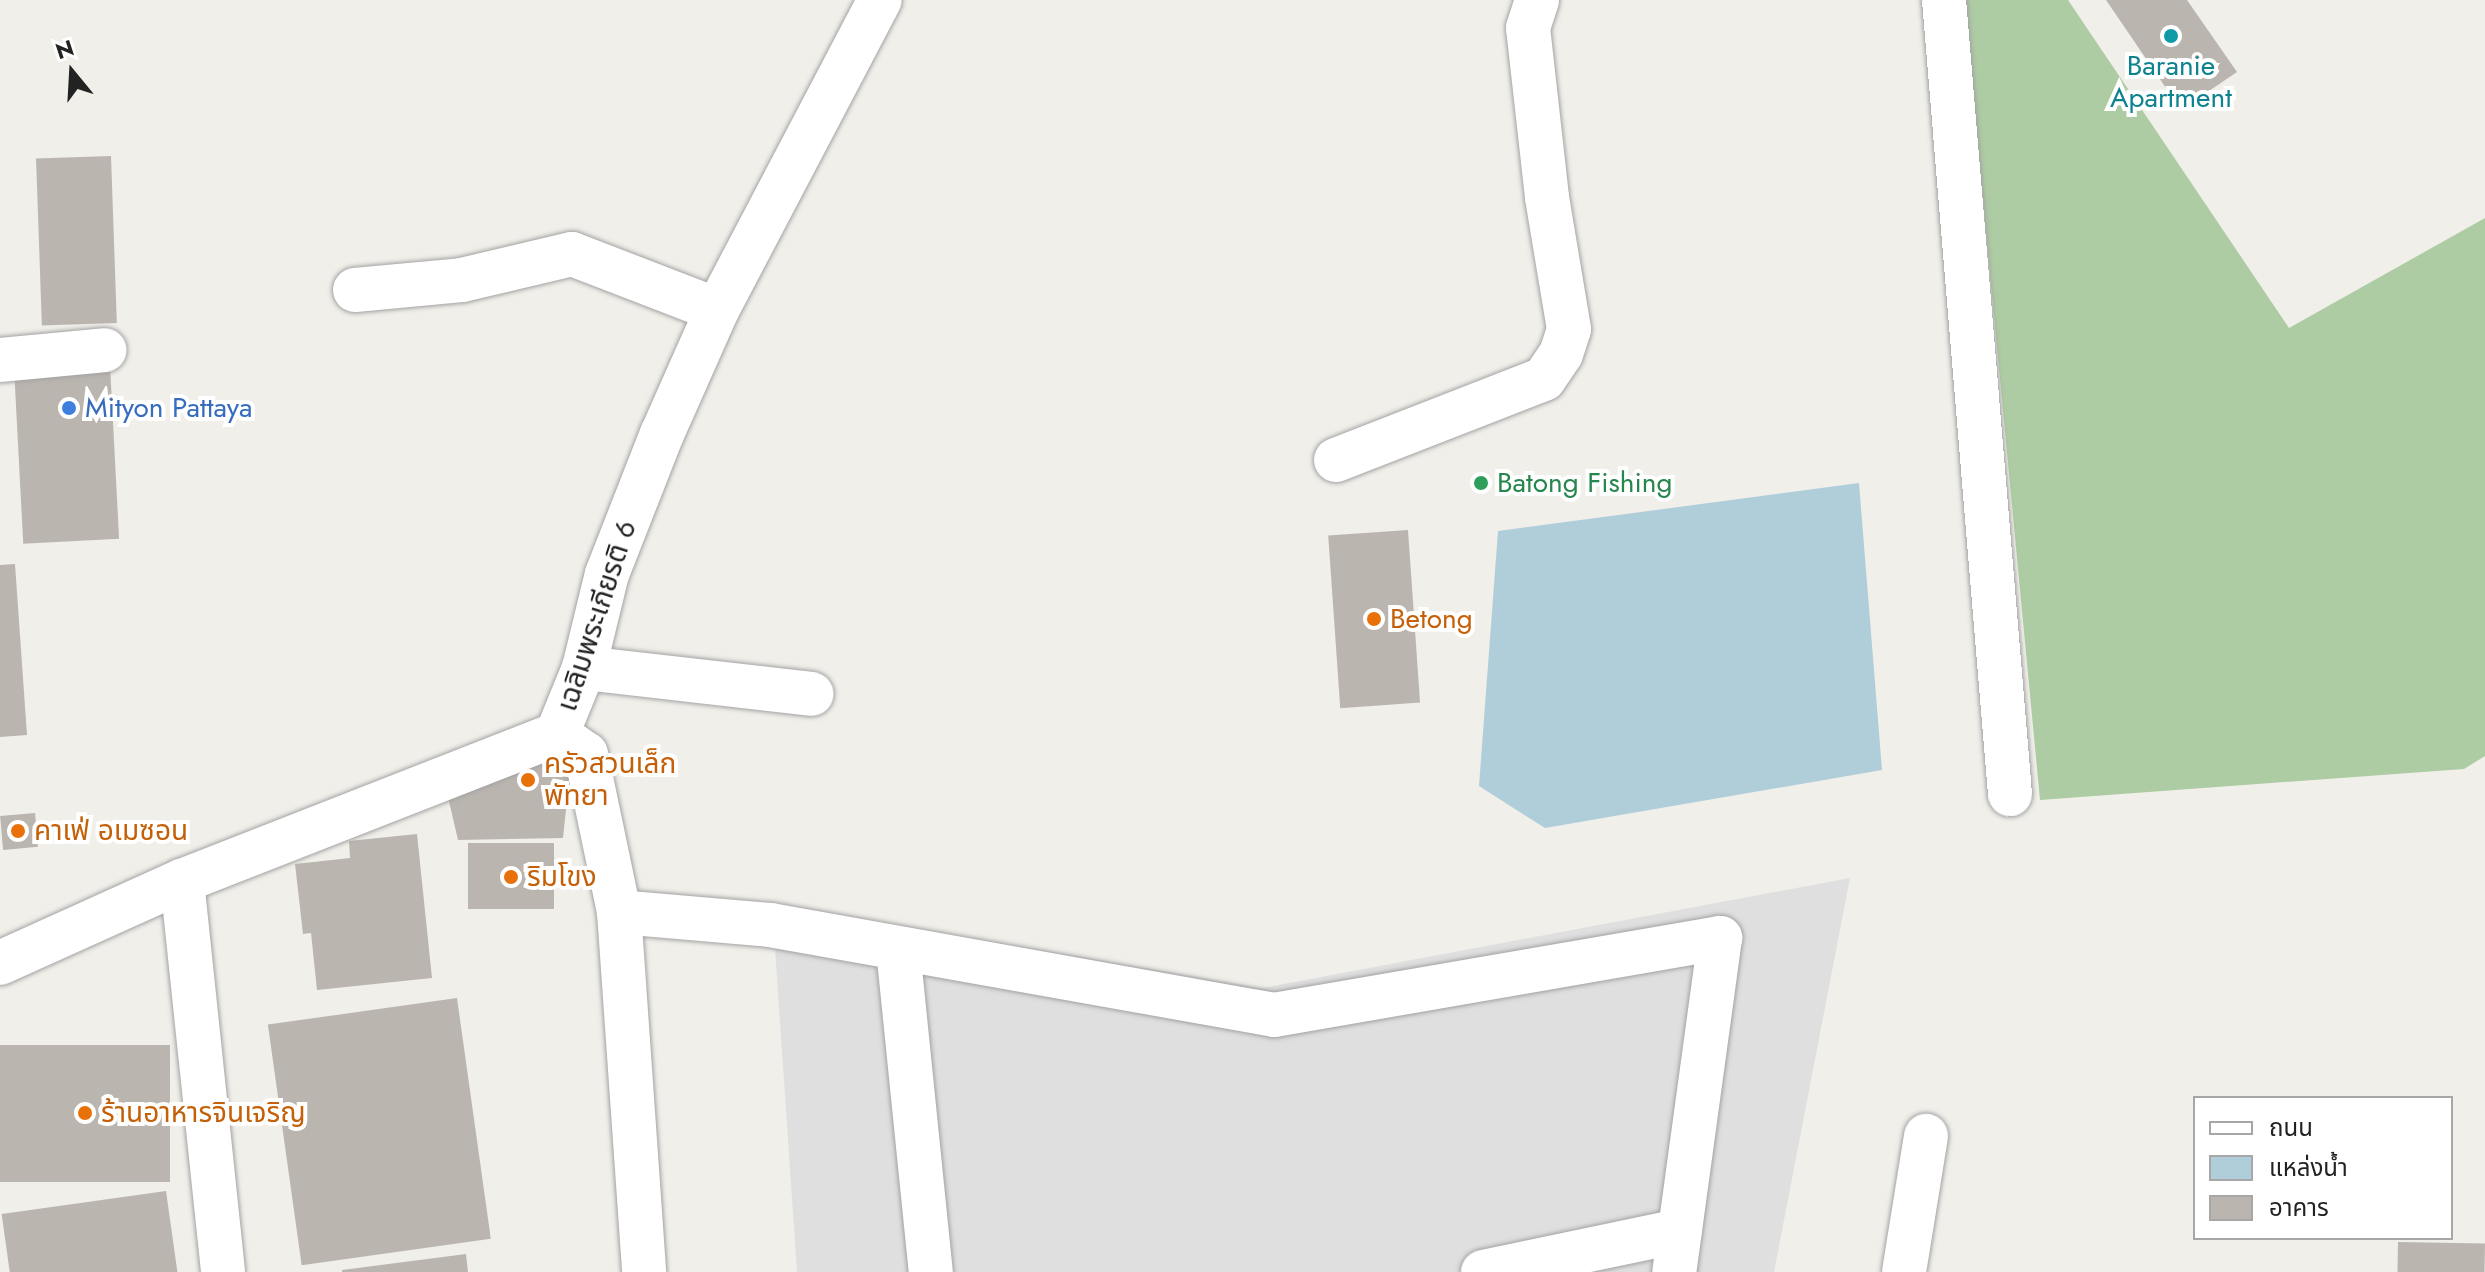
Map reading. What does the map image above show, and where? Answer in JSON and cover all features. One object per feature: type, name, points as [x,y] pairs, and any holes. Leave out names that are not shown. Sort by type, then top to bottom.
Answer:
[{"type":"street","name":"เฉลิมพระเกียรติ 6","points":[[0,963],[182,881],[557,734],[584,668],[607,574],[662,434],[717,310],[880,0]]},
{"type":"street","points":[[1336,460],[1544,379],[1561,354],[1569,329],[1547,197],[1528,28],[1537,0]]},
{"type":"street","points":[[1944,0],[2010,794]]},
{"type":"street","points":[[355,290],[462,280],[572,254],[717,310]]},
{"type":"street","points":[[0,360],[105,350]]},
{"type":"street","points":[[584,668],[812,694]]},
{"type":"street","points":[[557,734],[586,754],[619,912],[644,1272]]},
{"type":"street","points":[[182,881],[223,1272]]},
{"type":"street","points":[[619,912],[770,925],[1274,1015],[1720,938],[1677,1252],[1483,1272]]},
{"type":"street","points":[[898,949],[931,1272]]},
{"type":"street","points":[[1904,1272],[1926,1136]]},
{"type":"shaded area","points":[[1850,878],[1774,1272],[797,1272],[772,904],[1262,988]]},
{"type":"green space","points":[[1964,0],[2068,0],[2289,328],[2485,218],[2485,756],[2464,769],[2040,800]]},
{"type":"water","points":[[1859,483],[1882,770],[1545,828],[1479,786],[1498,531]]},
{"type":"building","name":"Baranie Apartment","points":[[2106,0],[2187,0],[2237,72],[2181,110]]},
{"type":"building","points":[[111,156],[117,323],[42,326],[36,159]]},
{"type":"building","points":[[110,365],[119,539],[23,544],[14,370]]},
{"type":"building","name":"Betong","points":[[1408,530],[1420,703],[1340,708],[1328,536]]},
{"type":"building","points":[[15,564],[27,735],[0,737],[0,565]]},
{"type":"building","name":"ครัวสวนเล็ก พัทยา","points":[[551,750],[571,762],[563,838],[458,840],[448,797]]},
{"type":"building","name":"คาเฟ่ อเมซอน","points":[[35,813],[38,847],[3,850],[0,816]]},
{"type":"building","points":[[417,834],[432,978],[317,990],[311,933],[303,934],[295,864],[350,858],[349,841]]},
{"type":"building","name":"ริมโขง","points":[[468,843],[554,843],[554,909],[468,909]]},
{"type":"building","points":[[457,998],[491,1239],[302,1265],[268,1025]]},
{"type":"building","name":"ร้านอาหารจินเจริญ","points":[[0,1045],[170,1045],[170,1182],[0,1182]]},
{"type":"building","points":[[166,1191],[177,1272],[10,1272],[2,1214]]},
{"type":"building","points":[[2398,1242],[2485,1244],[2484,1272],[2397,1272]]},
{"type":"building","points":[[466,1254],[468,1272],[342,1272],[342,1270]]},
{"type":"place","name":"Baranie Apartment","points":[[2171,36]]},
{"type":"place","name":"Mityon Pattaya","points":[[69,408]]},
{"type":"place","name":"Batong Fishing","points":[[1481,483]]},
{"type":"place","name":"Betong","points":[[1374,619]]},
{"type":"place","name":"ครัวสวนเล็ก พัทยา","points":[[528,780]]},
{"type":"place","name":"คาเฟ่ อเมซอน","points":[[18,831]]},
{"type":"place","name":"ริมโขง","points":[[511,877]]},
{"type":"place","name":"ร้านอาหารจินเจริญ","points":[[85,1113]]}]
